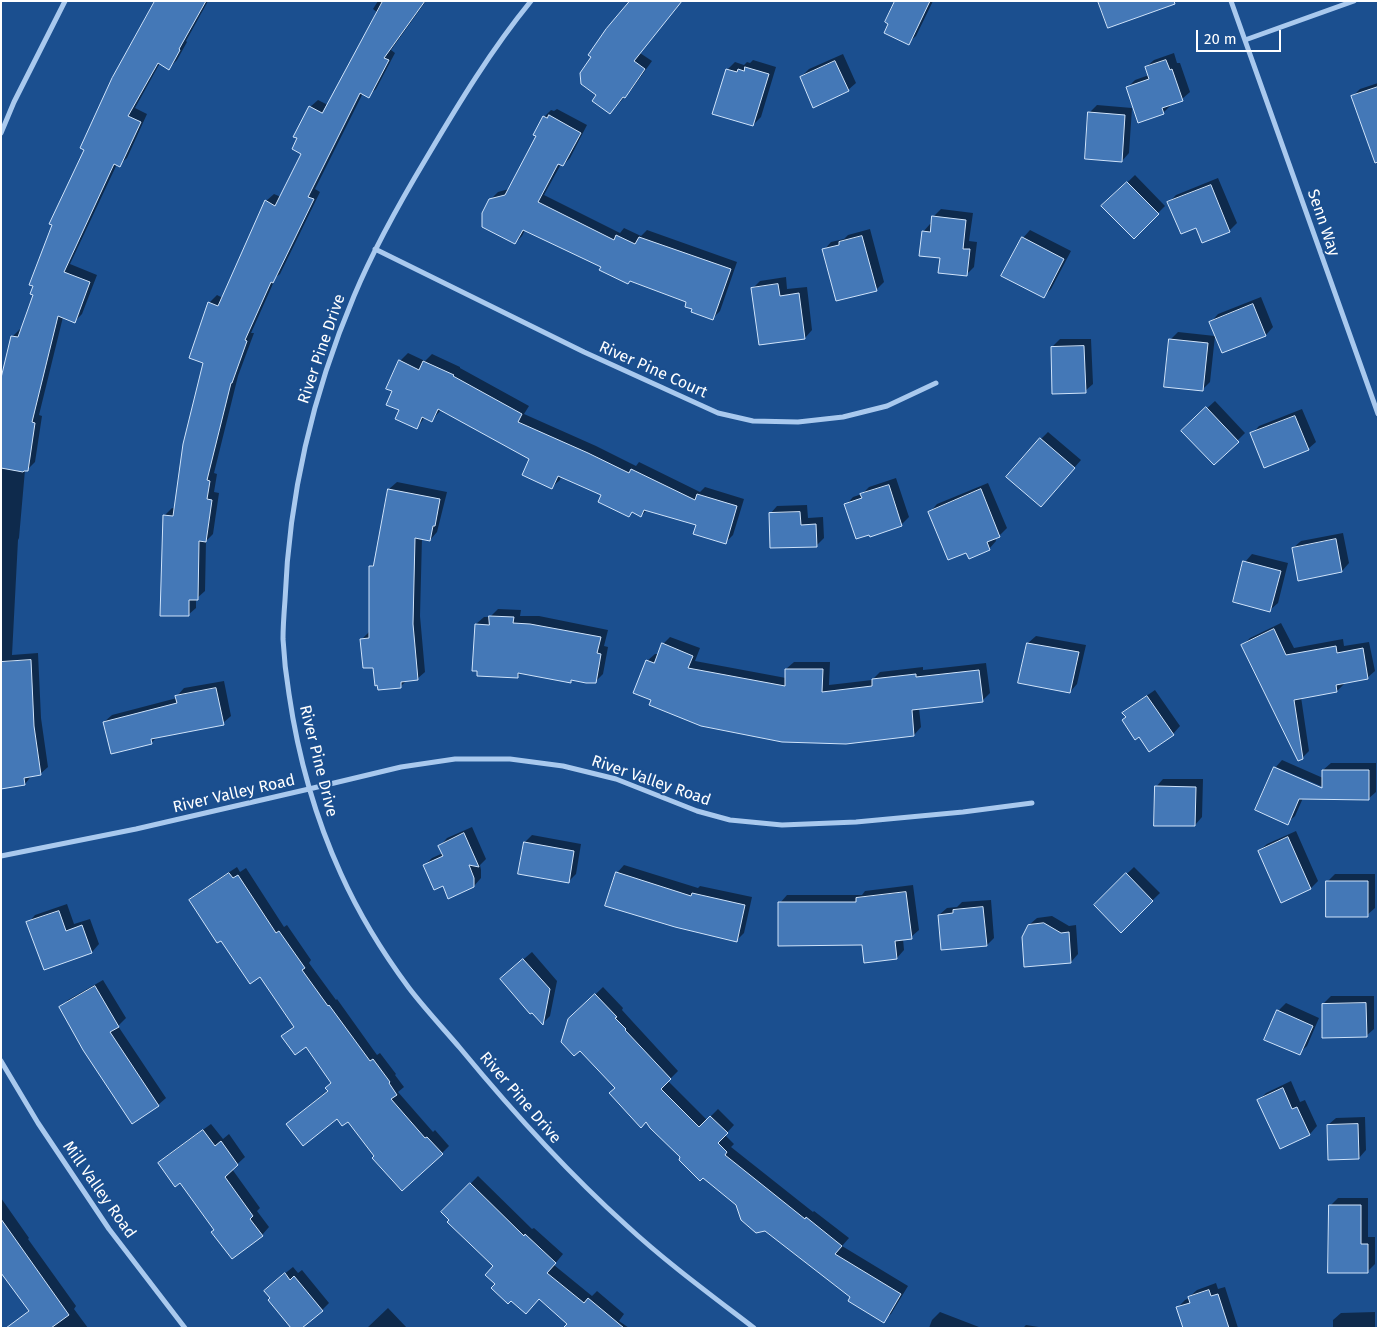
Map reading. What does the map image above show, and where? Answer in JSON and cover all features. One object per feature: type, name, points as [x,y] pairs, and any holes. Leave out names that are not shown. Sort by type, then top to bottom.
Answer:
[{"type":"street","points":[[1,133],[14,102],[65,1]]},
{"type":"street","name":"River Pine Drive","points":[[531,1],[463,96],[402,198],[354,294],[335,343],[314,410],[294,500],[286,562],[283,638],[294,729],[309,790],[322,829],[342,876],[373,934],[409,988],[495,1091],[559,1161],[627,1226],[684,1275],[754,1328]]},
{"type":"street","points":[[1231,1],[1245,40],[1354,1]]},
{"type":"street","name":"Senn Way","points":[[1245,40],[1378,414]]},
{"type":"street","name":"River Pine Court","points":[[375,249],[584,352],[718,413],[753,420],[789,422],[843,417],[887,406],[936,383]]},
{"type":"street","name":"River Valley Road","points":[[1,856],[136,829],[401,767],[455,760],[510,759],[563,766],[616,779],[697,811],[730,820],[782,825],[856,822],[1032,804]]},
{"type":"street","name":"Mill Valley Road","points":[[1,1061],[38,1123],[109,1230],[185,1328]]},
{"type":"building","points":[[155,1],[206,1],[169,70],[158,63],[128,116],[141,122],[120,167],[114,164],[64,272],[90,282],[75,323],[58,316],[32,422],[35,423],[28,471],[23,472],[1,468],[1,378],[11,336],[18,337],[33,295],[30,294],[33,286],[29,285],[52,225],[49,224],[84,150],[80,148],[112,78]]},
{"type":"building","points":[[383,1],[425,1],[384,58],[389,60],[369,98],[360,93],[308,197],[314,199],[273,283],[271,282],[245,340],[247,341],[231,383],[207,480],[210,481],[207,499],[212,500],[206,542],[199,541],[198,600],[189,600],[189,616],[160,616],[163,515],[173,516],[183,444],[203,363],[189,358],[208,302],[218,306],[265,200],[275,206],[301,154],[292,149],[297,138],[293,137],[309,106],[322,113]]},
{"type":"building","points":[[630,1],[682,1],[634,61],[645,69],[625,98],[623,97],[610,114],[592,101],[596,95],[581,84],[580,73],[591,57],[588,55],[606,29]]},
{"type":"building","points":[[895,1],[930,1],[909,45],[884,33],[888,24],[885,22]]},
{"type":"building","points":[[1098,1],[1174,1],[1175,4],[1108,28]]},
{"type":"building","points":[[1166,60],[1170,70],[1172,69],[1183,101],[1162,108],[1164,114],[1138,123],[1126,87],[1149,79],[1145,67]]},
{"type":"building","points":[[835,61],[849,91],[813,108],[800,77]]},
{"type":"building","points":[[745,67],[769,74],[753,126],[712,114],[726,69],[737,72],[738,69],[744,71]]},
{"type":"building","points":[[1378,87],[1378,162],[1375,163],[1351,96]]},
{"type":"building","points":[[1088,112],[1125,115],[1122,162],[1085,159]]},
{"type":"building","points":[[549,115],[581,133],[563,166],[558,164],[538,202],[614,240],[616,235],[635,244],[639,237],[731,269],[713,320],[691,312],[692,309],[685,307],[686,302],[630,281],[628,284],[599,270],[601,267],[523,230],[515,244],[482,227],[482,213],[489,199],[505,195],[536,136],[533,135],[543,116],[547,118]]},
{"type":"building","points":[[1127,182],[1159,214],[1134,239],[1101,206]]},
{"type":"building","points":[[1211,185],[1230,232],[1202,243],[1196,228],[1181,234],[1167,202]]},
{"type":"building","points":[[932,216],[966,220],[963,249],[970,249],[967,276],[938,273],[940,258],[919,256],[922,231],[930,232]]},
{"type":"building","points":[[862,236],[877,291],[836,301],[822,249]]},
{"type":"building","points":[[1022,237],[1064,259],[1044,298],[1001,276]]},
{"type":"building","points":[[778,284],[780,296],[799,293],[805,339],[759,345],[751,288]]},
{"type":"building","points":[[1253,304],[1266,336],[1222,353],[1209,322]]},
{"type":"building","points":[[1169,339],[1208,343],[1203,391],[1164,387]]},
{"type":"building","points":[[1084,346],[1086,393],[1052,394],[1051,347]]},
{"type":"building","points":[[399,360],[419,370],[423,361],[454,375],[522,414],[518,422],[629,473],[631,469],[695,500],[697,494],[737,506],[726,544],[693,534],[696,525],[644,510],[641,517],[632,512],[629,517],[598,502],[601,495],[558,476],[552,489],[522,475],[529,459],[438,409],[432,422],[422,417],[417,429],[395,419],[399,410],[386,405],[392,391],[386,389]]},
{"type":"building","points":[[1206,407],[1239,442],[1214,465],[1181,431]]},
{"type":"building","points":[[1295,416],[1309,450],[1264,468],[1250,433]]},
{"type":"building","points":[[1040,438],[1075,468],[1041,507],[1006,477]]},
{"type":"building","points":[[889,485],[902,526],[870,537],[869,535],[856,539],[844,504],[862,498],[860,494]]},
{"type":"building","points":[[388,489],[440,499],[430,541],[415,538],[413,624],[418,680],[401,682],[401,688],[378,690],[377,685],[375,686],[373,668],[363,668],[360,639],[369,638],[369,566],[373,566]]},
{"type":"building","points":[[981,489],[1000,537],[987,542],[990,550],[969,559],[966,553],[948,560],[928,512]]},
{"type":"building","points":[[800,512],[801,525],[816,524],[817,547],[770,548],[769,513]]},
{"type":"building","points":[[1336,539],[1342,572],[1298,581],[1292,548]]},
{"type":"building","points":[[1243,561],[1281,571],[1270,612],[1233,602]]},
{"type":"building","points":[[489,616],[514,617],[513,623],[530,624],[601,637],[597,653],[601,654],[596,683],[571,680],[571,683],[518,673],[518,678],[477,676],[477,671],[472,671],[475,624],[489,625]]},
{"type":"building","points":[[1274,629],[1286,655],[1336,646],[1337,653],[1363,648],[1368,679],[1336,685],[1337,692],[1294,700],[1303,759],[1298,761],[1241,645]]},
{"type":"building","points":[[662,643],[693,656],[688,668],[785,686],[785,669],[823,669],[822,692],[872,686],[872,679],[916,674],[916,677],[979,670],[983,702],[912,710],[914,736],[846,744],[782,742],[701,726],[649,705],[651,700],[633,693],[646,660],[654,663]]},
{"type":"building","points":[[1027,643],[1079,652],[1070,693],[1018,683]]},
{"type":"building","points":[[31,660],[34,726],[41,775],[24,778],[25,785],[1,789],[1,662]]},
{"type":"building","points":[[216,688],[224,725],[151,739],[152,744],[111,754],[103,722],[177,703],[175,696]]},
{"type":"building","points":[[1147,696],[1174,735],[1149,752],[1139,737],[1135,740],[1122,720],[1126,717],[1122,713]]},
{"type":"building","points":[[1274,767],[1322,788],[1322,770],[1369,770],[1369,800],[1299,799],[1288,825],[1255,810]]},
{"type":"building","points":[[1155,786],[1196,787],[1195,826],[1154,826]]},
{"type":"building","points":[[464,833],[479,867],[469,865],[474,878],[474,887],[448,899],[443,886],[434,890],[423,865],[443,856],[438,846]]},
{"type":"building","points":[[1288,837],[1311,889],[1281,903],[1258,851]]},
{"type":"building","points":[[524,842],[574,851],[569,883],[518,874]]},
{"type":"building","points":[[616,872],[691,896],[692,893],[745,905],[737,942],[675,927],[605,906]]},
{"type":"building","points":[[229,873],[233,878],[238,875],[276,933],[279,931],[305,968],[302,970],[328,1006],[370,1061],[373,1059],[390,1082],[397,1095],[391,1099],[425,1138],[427,1137],[443,1154],[402,1191],[372,1158],[374,1156],[348,1122],[342,1126],[337,1119],[303,1146],[286,1124],[328,1091],[325,1088],[331,1083],[306,1047],[295,1055],[281,1036],[294,1027],[260,977],[250,984],[221,941],[217,943],[189,900]]},
{"type":"building","points":[[1126,873],[1153,901],[1121,933],[1094,905]]},
{"type":"building","points":[[1326,881],[1368,881],[1368,917],[1326,917]]},
{"type":"building","points":[[906,892],[912,939],[895,941],[897,959],[864,963],[862,945],[778,946],[778,902],[856,902],[856,898]]},
{"type":"building","points":[[983,907],[987,946],[941,950],[938,915],[953,913],[953,910]]},
{"type":"building","points":[[59,911],[66,931],[82,925],[92,953],[44,970],[26,922]]},
{"type":"building","points":[[1044,923],[1061,933],[1069,932],[1071,963],[1024,967],[1022,937],[1028,925]]},
{"type":"building","points":[[523,959],[550,989],[543,1025],[532,1013],[530,1014],[500,979]]},
{"type":"building","points":[[95,986],[119,1027],[110,1032],[159,1106],[132,1124],[83,1050],[59,1007]]},
{"type":"building","points":[[595,994],[617,1017],[615,1018],[625,1030],[671,1079],[661,1089],[699,1127],[710,1116],[728,1133],[718,1143],[727,1152],[725,1155],[842,1246],[835,1254],[901,1294],[884,1323],[848,1301],[850,1297],[765,1231],[756,1233],[741,1220],[736,1205],[703,1178],[700,1181],[646,1122],[641,1128],[609,1093],[615,1088],[580,1051],[574,1056],[561,1042],[568,1019]]},
{"type":"building","points":[[1366,1003],[1367,1037],[1322,1038],[1322,1004]]},
{"type":"building","points":[[1277,1010],[1313,1026],[1300,1055],[1264,1040]]},
{"type":"building","points":[[1283,1088],[1292,1109],[1297,1107],[1310,1135],[1280,1149],[1257,1100]]},
{"type":"building","points":[[1358,1124],[1359,1159],[1328,1160],[1327,1125]]},
{"type":"building","points":[[203,1130],[215,1146],[221,1141],[238,1165],[225,1177],[253,1216],[250,1219],[263,1236],[232,1259],[211,1232],[214,1230],[180,1183],[175,1187],[158,1163]]},
{"type":"building","points":[[470,1183],[524,1236],[525,1234],[556,1263],[547,1273],[584,1303],[588,1298],[624,1328],[563,1328],[567,1324],[539,1299],[526,1314],[511,1301],[508,1304],[491,1288],[495,1284],[485,1275],[493,1266],[447,1222],[449,1220],[441,1212]]},
{"type":"building","points":[[1329,1205],[1361,1205],[1361,1244],[1368,1244],[1368,1273],[1328,1273]]},
{"type":"building","points":[[1,1219],[69,1315],[51,1328],[6,1328],[29,1311],[1,1273]]},
{"type":"building","points":[[285,1273],[290,1280],[294,1276],[323,1311],[302,1328],[291,1328],[268,1300],[270,1298],[264,1291]]},
{"type":"building","points":[[1209,1290],[1211,1296],[1218,1294],[1229,1328],[1183,1328],[1176,1307],[1190,1303],[1188,1297]]}]
